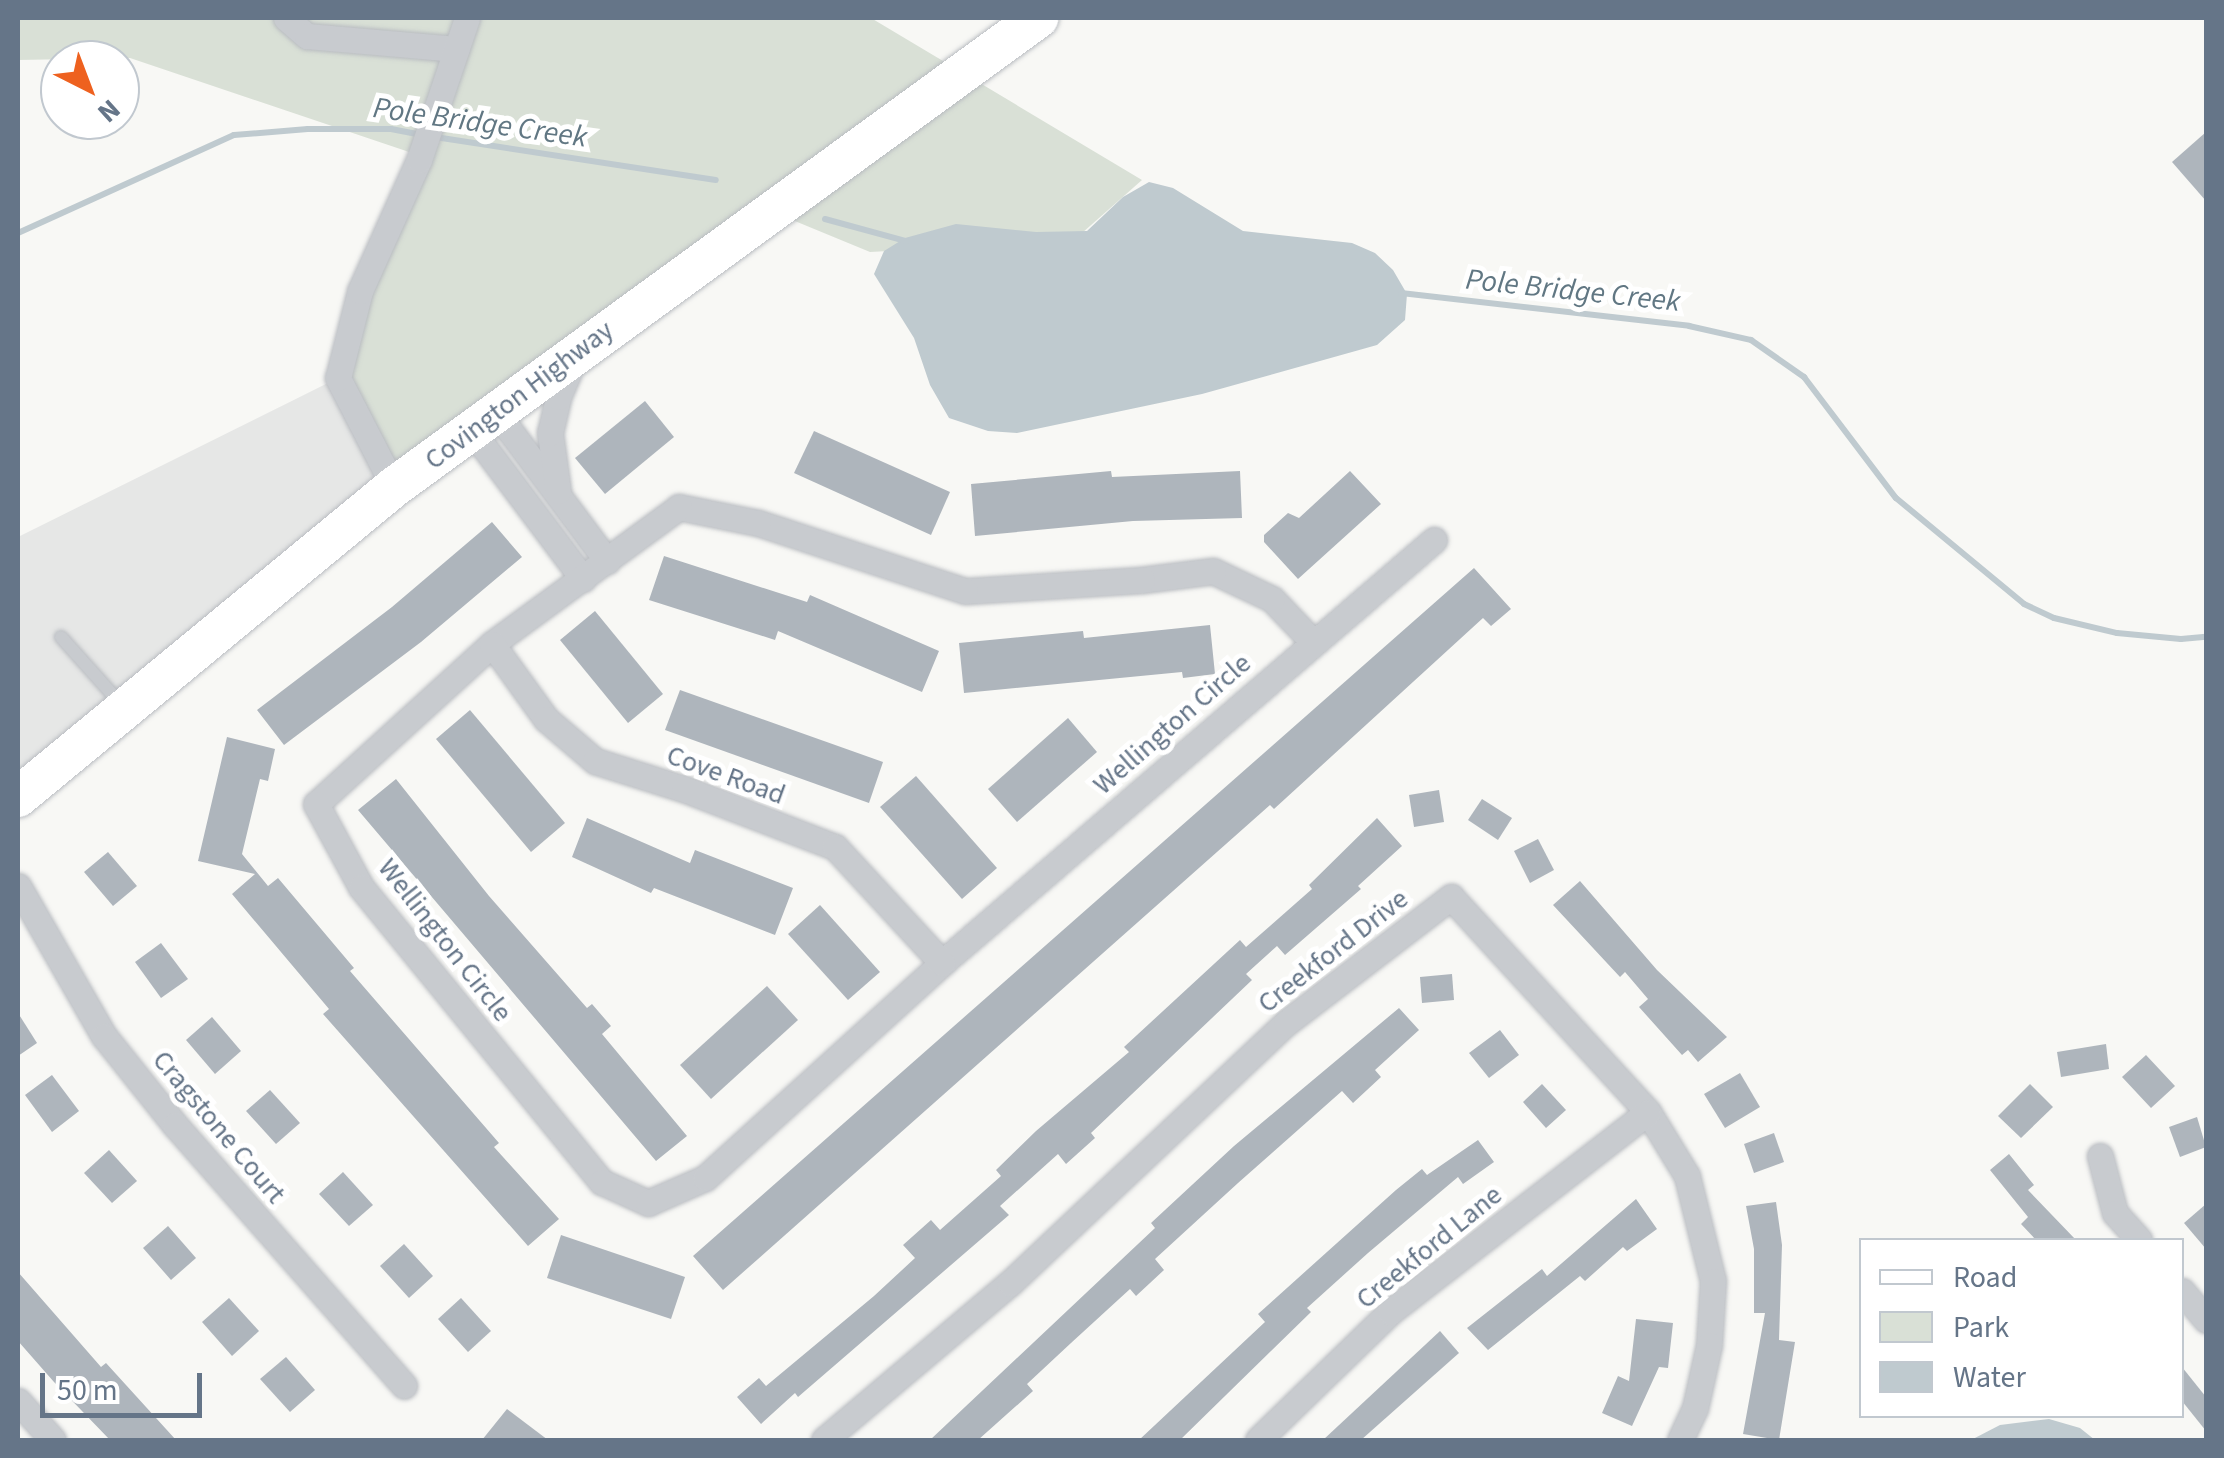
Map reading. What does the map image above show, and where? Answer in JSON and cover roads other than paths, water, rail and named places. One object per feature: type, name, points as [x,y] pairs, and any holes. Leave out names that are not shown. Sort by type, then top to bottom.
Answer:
[{"type":"main road","name":"Covington Highway","points":[[18,797],[394,487],[1038,18]]},
{"type":"street","points":[[286,18],[307,36],[456,50]]},
{"type":"street","points":[[394,487],[338,378],[360,291],[419,160],[468,18]]},
{"type":"street","points":[[558,496],[550,433],[558,397],[577,352]]},
{"type":"street","points":[[483,422],[558,496],[607,561]]},
{"type":"street","points":[[483,422],[583,579]]},
{"type":"street","name":"Wellington Circle","points":[[1313,642],[1272,599],[1213,570],[1142,580],[964,591],[758,523],[679,507],[492,644],[316,804],[361,888],[602,1182],[648,1203],[704,1178],[942,963],[1434,540]]},
{"type":"street","name":"Cove Road","points":[[492,644],[546,719],[595,761],[684,789],[835,847],[942,963]]},
{"type":"street","name":"Cragstone Court","points":[[18,886],[104,1036],[175,1125],[404,1386]]},
{"type":"street","name":"Creekford Drive","points":[[824,1440],[1010,1283],[1286,1023],[1451,897],[1648,1112],[1687,1176],[1714,1281],[1709,1345],[1695,1408],[1680,1440]]},
{"type":"street","name":"Creekford Lane","points":[[1258,1440],[1390,1312],[1648,1112]]},
{"type":"street","points":[[2100,1156],[2115,1212],[2137,1238]]},
{"type":"street","points":[[2184,1293],[2206,1320]]},
{"type":"street","points":[[18,1401],[52,1440]]},
{"type":"lane","points":[[61,637],[126,708]]},
{"type":"water","points":[[1149,182],[1173,188],[1243,231],[1352,243],[1375,253],[1393,270],[1407,294],[1405,320],[1377,345],[1202,394],[1017,433],[988,431],[949,418],[930,385],[914,338],[874,274],[884,251],[905,238],[956,224],[1036,232],[1087,231],[1123,197]]},
{"type":"water","points":[[2049,1419],[2080,1428],[2095,1440],[1971,1440],[2000,1425]]},
{"type":"waterway","name":"Pole Bridge Creek","points":[[18,233],[234,135],[308,129],[391,129],[423,135]]},
{"type":"waterway","name":"Pole Bridge Creek","points":[[435,137],[716,180]]},
{"type":"waterway","name":"Pole Bridge Creek","points":[[825,219],[906,241]]},
{"type":"waterway","name":"Pole Bridge Creek","points":[[1401,293],[1689,326],[1751,340],[1804,377],[1896,498],[2024,604],[2054,618],[2117,633],[2181,639],[2206,637]]}]
